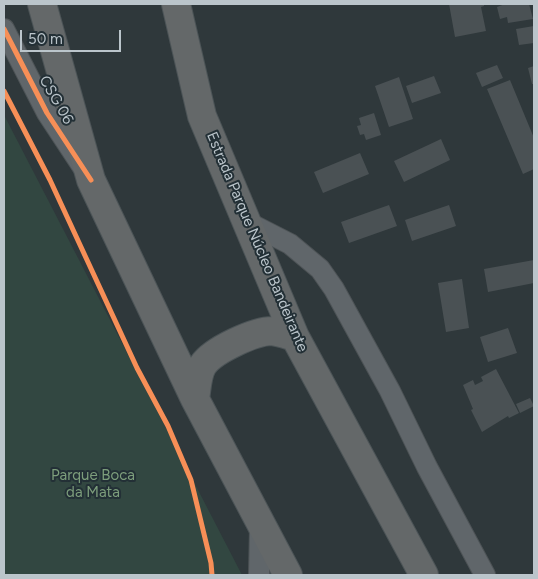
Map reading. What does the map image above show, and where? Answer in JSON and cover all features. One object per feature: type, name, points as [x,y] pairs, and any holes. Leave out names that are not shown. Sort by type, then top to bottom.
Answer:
[{"type":"highway","points":[[42,4],[91,180],[195,399],[288,575]]},
{"type":"highway","name":"Estrada Parque Núcleo Bandeirante","points":[[176,4],[202,116],[295,337],[424,575]]},
{"type":"highway","points":[[195,399],[203,365],[215,354],[255,333],[273,331],[295,337]]},
{"type":"street","name":"CSG 06","points":[[4,29],[47,114],[91,180]]},
{"type":"street","points":[[247,222],[290,244],[320,270],[334,289],[390,391],[427,467],[485,575]]},
{"type":"street","points":[[259,575],[260,522]]},
{"type":"green space","name":"Parque Boca da Mata","points":[[4,115],[242,575],[4,575]]},
{"type":"building","points":[[449,4],[484,4],[481,7],[486,31],[455,37]]},
{"type":"building","points":[[505,4],[529,4],[533,19],[508,23],[507,17],[500,19],[497,7]]},
{"type":"building","points":[[534,26],[534,43],[519,45],[516,29]]},
{"type":"building","points":[[497,65],[503,78],[482,87],[476,73]]},
{"type":"building","points":[[534,66],[534,84],[532,84],[528,68]]},
{"type":"building","points":[[434,76],[441,93],[412,103],[406,86]]},
{"type":"building","points":[[399,77],[413,119],[389,127],[375,86]]},
{"type":"building","points":[[510,80],[534,138],[534,169],[523,174],[487,89]]},
{"type":"building","points":[[374,113],[381,135],[366,140],[364,134],[360,135],[357,126],[361,125],[359,118]]},
{"type":"building","points":[[441,139],[450,160],[404,182],[394,161]]},
{"type":"building","points":[[360,153],[369,174],[323,193],[314,172]]},
{"type":"building","points":[[389,205],[397,226],[349,243],[341,222]]},
{"type":"building","points":[[449,205],[456,226],[412,241],[405,220]]},
{"type":"building","points":[[534,260],[534,283],[488,292],[484,269]]},
{"type":"building","points":[[462,279],[469,328],[446,332],[438,283]]},
{"type":"building","points":[[508,328],[517,353],[488,362],[480,337]]},
{"type":"building","points":[[496,369],[519,413],[509,418],[508,416],[482,432],[471,410],[473,409],[463,385],[473,380],[475,385],[483,381],[481,377]]},
{"type":"building","points":[[530,398],[534,406],[520,413],[516,404]]},
{"type":"cycle path","points":[[4,29],[47,113],[91,180]]},
{"type":"cycle path","points":[[4,91],[50,180],[137,368],[168,426],[191,480],[211,563],[212,575]]}]
